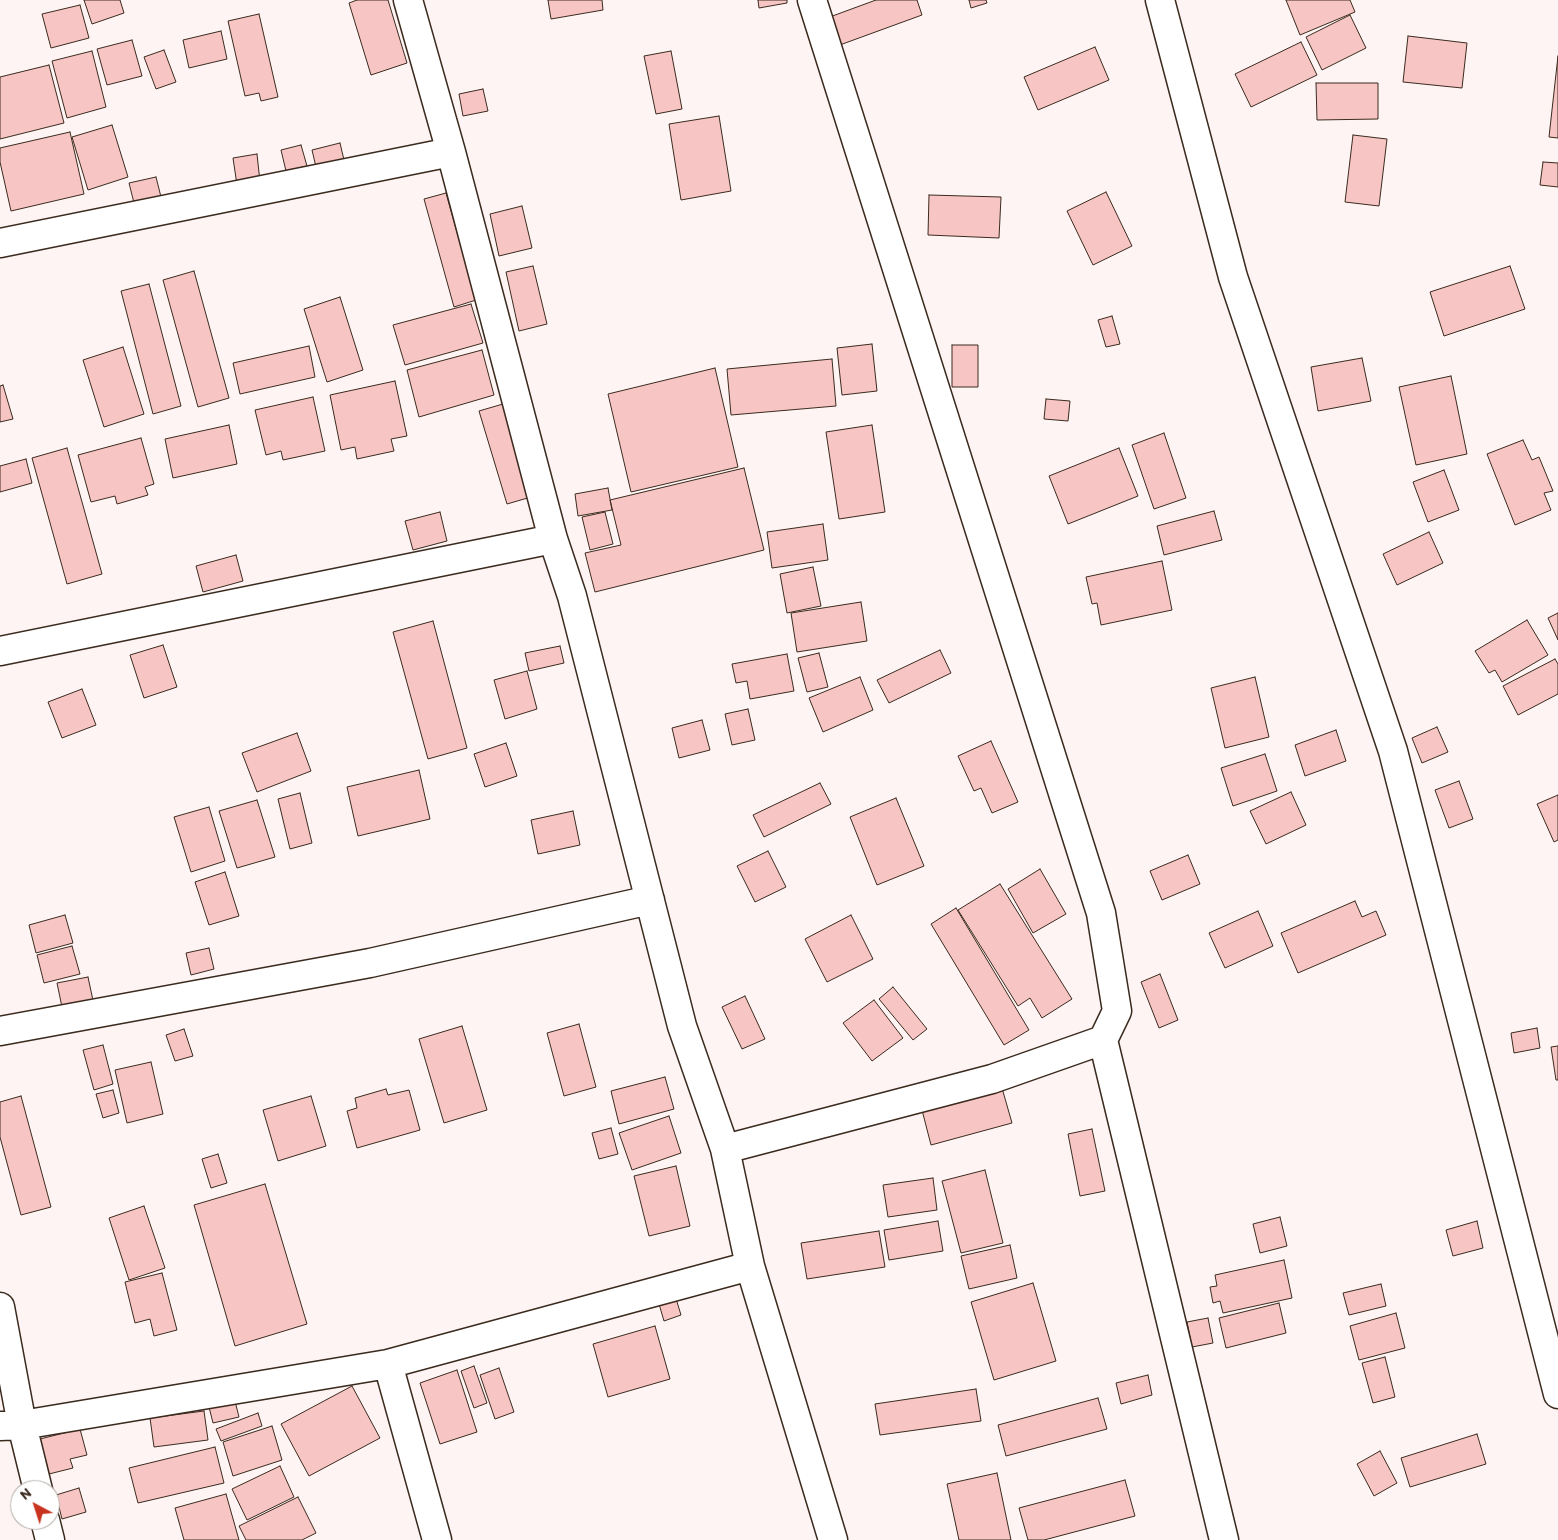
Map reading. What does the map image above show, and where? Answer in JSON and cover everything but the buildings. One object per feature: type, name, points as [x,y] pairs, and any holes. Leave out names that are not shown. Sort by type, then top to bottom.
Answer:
[{"type":"street","points":[[408,0],[451,152],[553,539],[572,596],[682,1026],[725,1149],[750,1266],[833,1540]]},
{"type":"street","points":[[812,0],[1101,912],[1117,1011],[1103,1040],[1224,1540]]},
{"type":"street","points":[[1160,0],[1233,277],[1393,751],[1558,1394]]},
{"type":"street","points":[[0,243],[451,152]]},
{"type":"street","points":[[0,651],[553,539]]},
{"type":"street","points":[[0,1030],[370,963],[650,900]]},
{"type":"street","points":[[725,1149],[992,1079],[1103,1040]]},
{"type":"street","points":[[11,1425],[388,1364],[750,1266]]},
{"type":"street","points":[[0,1307],[11,1425],[34,1480]]},
{"type":"street","points":[[388,1364],[437,1540]]}]
